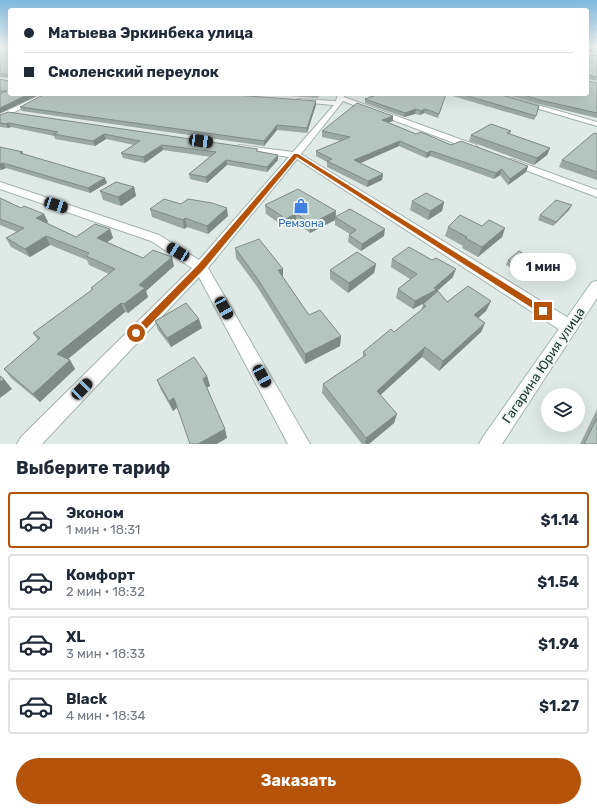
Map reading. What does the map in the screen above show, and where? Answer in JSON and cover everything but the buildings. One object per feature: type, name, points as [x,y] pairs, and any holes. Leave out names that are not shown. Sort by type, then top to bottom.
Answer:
[{"type":"street","points":[[0,118],[44,96]]},
{"type":"street","points":[[498,96],[597,124]]},
{"type":"street","points":[[28,444],[201,267],[296,155],[340,98]]},
{"type":"street","points":[[294,100],[340,98],[480,150]]},
{"type":"street","points":[[12,113],[28,115]]},
{"type":"street","points":[[233,146],[296,155],[568,327]]},
{"type":"street","points":[[502,158],[597,194]]},
{"type":"street","points":[[0,185],[155,238],[201,267],[299,444]]},
{"type":"street","name":"Гагарина Юрия улица","points":[[490,444],[597,286]]},
{"type":"place","name":"Ремзона","points":[[301,206]]},
{"type":"route","points":[[136,333],[201,267],[296,155],[543,311]]}]
